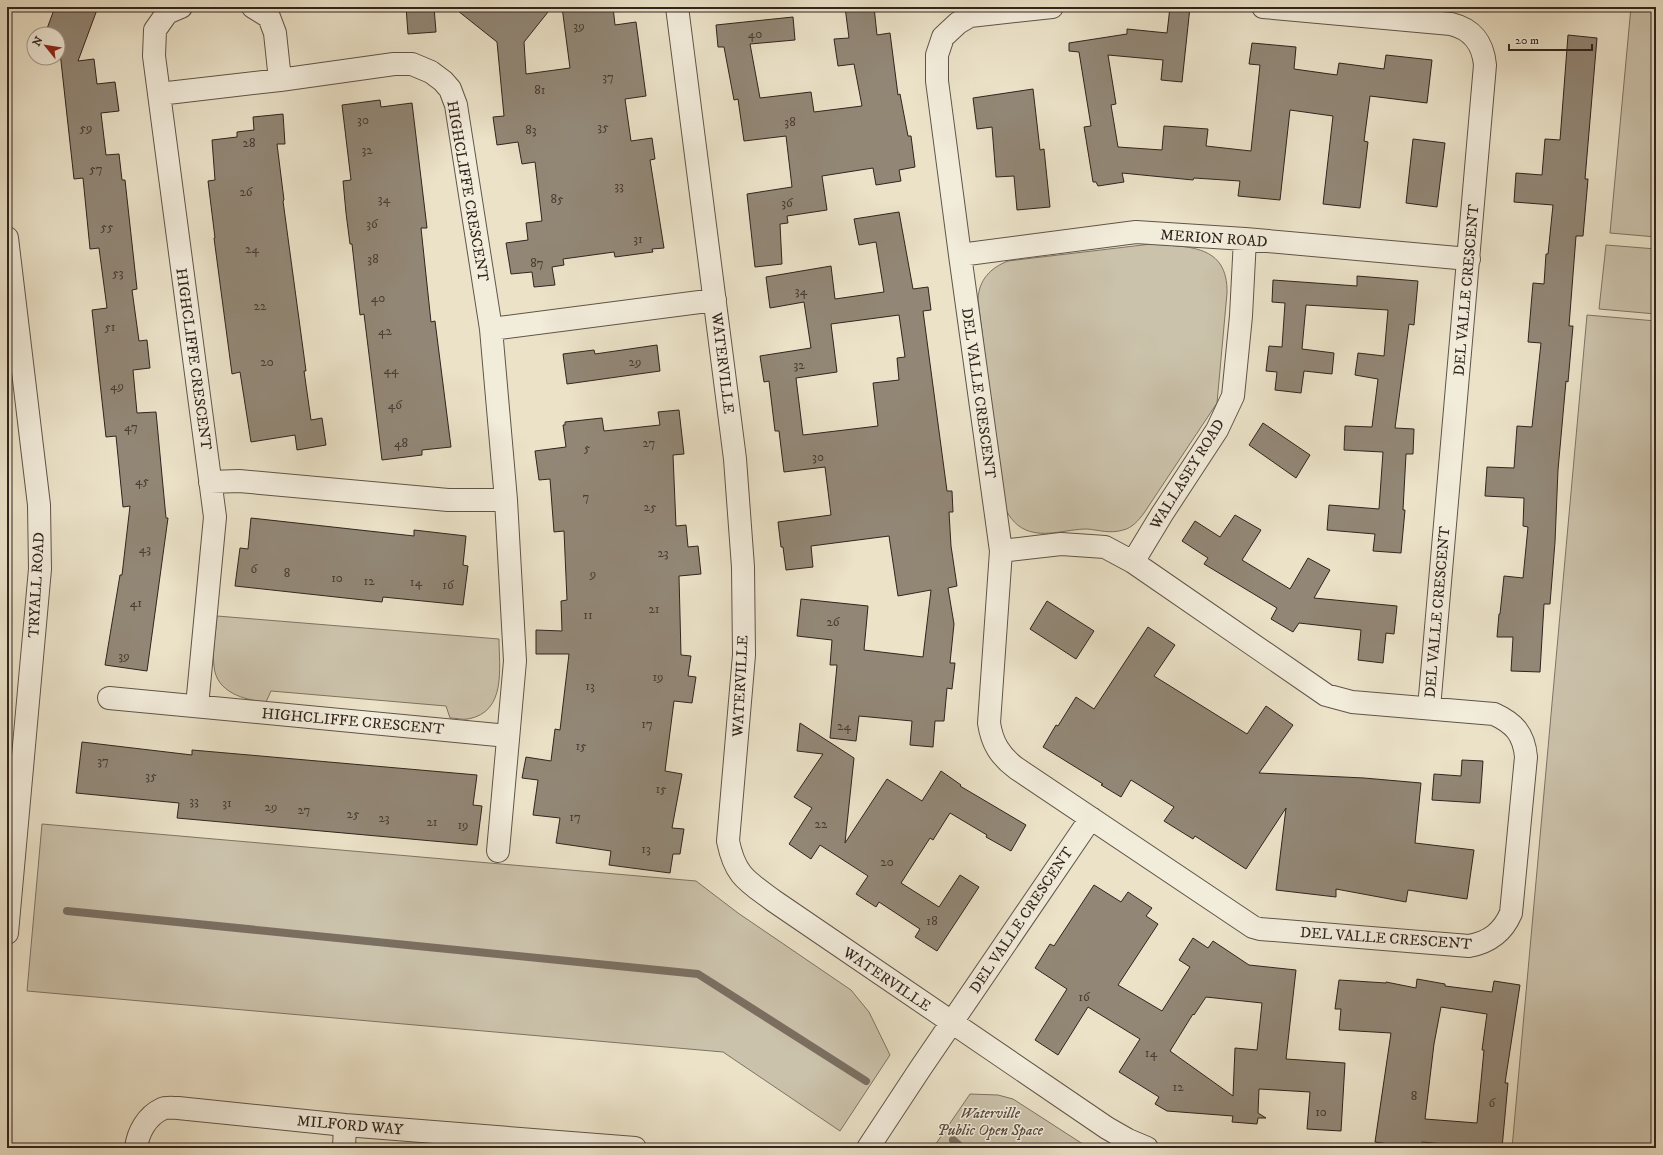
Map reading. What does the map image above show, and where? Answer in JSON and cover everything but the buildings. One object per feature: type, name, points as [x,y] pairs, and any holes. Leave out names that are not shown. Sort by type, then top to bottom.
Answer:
[{"type":"street","name":"HIGHCLIFFE CRESCENT","points":[[182,7],[167,13],[156,30],[154,56],[215,518],[197,706]]},
{"type":"street","points":[[253,7],[269,17],[275,33],[280,80]]},
{"type":"street","name":"WATERVILLE","points":[[677,7],[735,459],[742,568],[744,655],[728,841],[736,868],[744,880],[951,1023],[1107,1128],[1128,1140],[1147,1148]]},
{"type":"street","name":"DEL VALLE CRESCENT","points":[[1052,7],[970,16],[958,22],[943,37],[937,55],[937,81],[1001,551],[989,723],[993,742],[1007,761],[1253,927],[1260,929],[1469,946],[1481,944],[1492,939],[1500,931],[1507,923],[1511,913],[1526,757],[1525,746],[1516,728],[1506,719],[1494,714],[1429,708],[1485,65],[1483,50],[1476,38],[1460,26],[1450,24],[1263,7]]},
{"type":"street","name":"HIGHCLIFFE CRESCENT","points":[[159,94],[280,80],[394,64],[412,64],[431,72],[443,81],[450,89],[456,105],[491,329],[506,500],[515,661],[498,850]]},
{"type":"street","name":"MERION ROAD","points":[[960,255],[1136,232],[1245,239],[1469,259]]},
{"type":"street","name":"TRYALL ROAD","points":[[7,238],[39,505],[40,569],[7,933]]},
{"type":"street","name":"WALLASEY ROAD","points":[[1133,562],[1162,514],[1217,430],[1233,396],[1241,316],[1245,239]]},
{"type":"street","points":[[491,329],[715,300]]},
{"type":"street","points":[[210,482],[239,481],[448,500],[506,500]]},
{"type":"street","points":[[1001,551],[1061,544],[1105,547],[1133,562],[1326,695],[1352,702],[1429,708]]},
{"type":"street","name":"HIGHCLIFFE CRESCENT","points":[[109,698],[508,736]]},
{"type":"street","name":"DEL VALLE CRESCENT","points":[[868,1148],[951,1023],[1091,818]]},
{"type":"street","name":"MILFORD WAY","points":[[136,1148],[142,1127],[150,1117],[163,1109],[178,1108],[345,1125],[635,1148]]},
{"type":"street","points":[[344,1148],[345,1125]]},
{"type":"green space","points":[[1631,7],[1656,7],[1656,237],[1610,233]]},
{"type":"green space","points":[[1151,244],[1179,246],[1203,251],[1213,257],[1221,265],[1226,277],[1227,293],[1217,403],[1144,513],[1132,526],[1114,532],[1079,529],[1041,533],[1026,530],[1012,519],[1003,503],[978,299],[983,280],[996,267],[1008,261]]},
{"type":"green space","points":[[1606,245],[1656,249],[1656,314],[1599,309]]},
{"type":"green space","points":[[1587,315],[1656,321],[1656,1148],[1512,1148]]},
{"type":"green space","points":[[217,616],[499,639],[500,662],[498,687],[495,698],[481,715],[466,719],[450,718],[446,706],[271,691],[266,702],[241,697],[226,689],[220,683],[216,675],[213,654]]},
{"type":"green space","points":[[42,824],[696,881],[738,913],[851,990],[869,1012],[890,1055],[840,1131],[723,1052],[27,991]]},
{"type":"green space","name":"Waterville Public Open Space","points":[[970,1094],[998,1095],[1013,1099],[1089,1148],[933,1148]]},
{"type":"waterway","points":[[67,911],[698,974],[866,1081]]},
{"type":"waterway","points":[[953,1140],[962,1148]]}]
